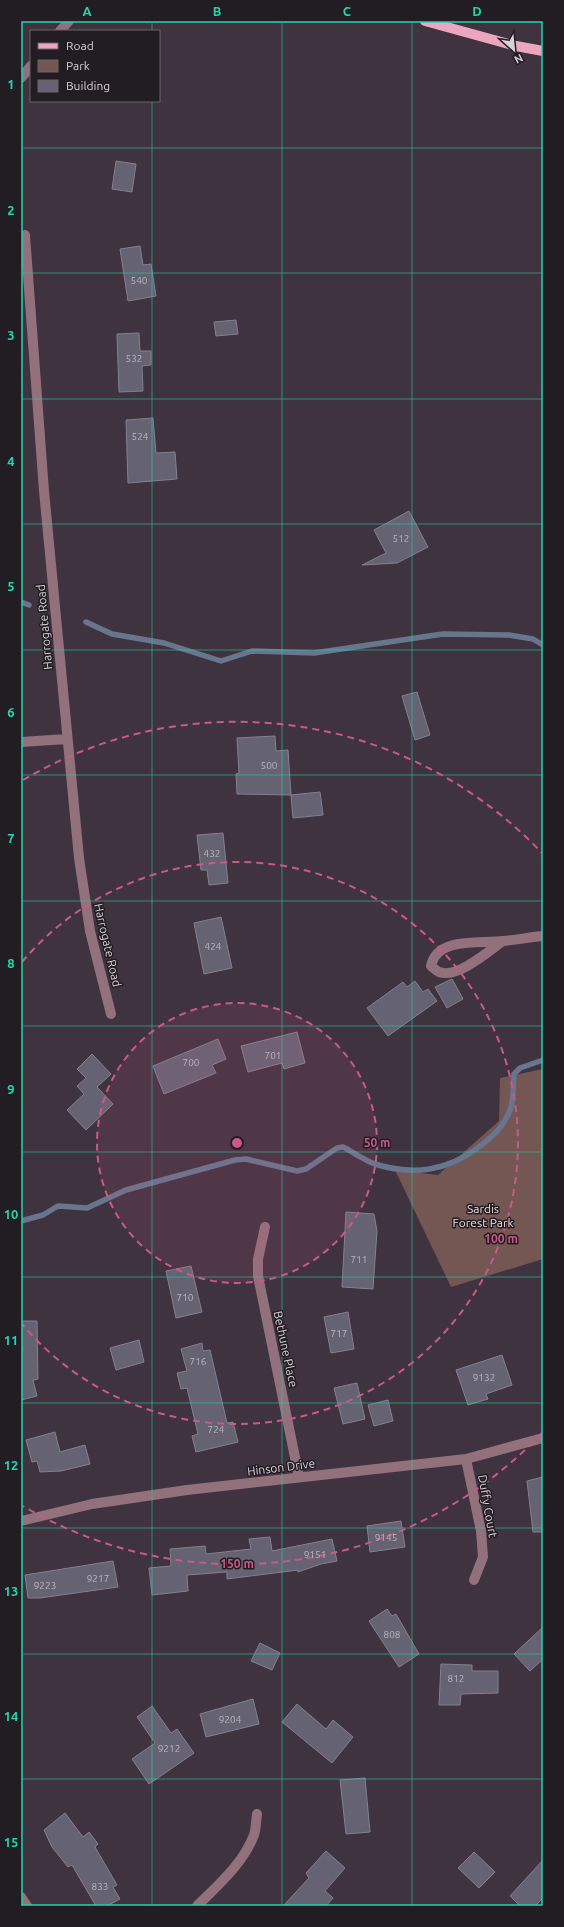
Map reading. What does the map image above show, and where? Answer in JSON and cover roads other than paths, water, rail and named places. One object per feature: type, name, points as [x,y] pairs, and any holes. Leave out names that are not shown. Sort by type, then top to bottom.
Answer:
[{"type":"main road","points":[[424,21],[516,46],[543,51]]},
{"type":"street","points":[[61,30],[69,21]]},
{"type":"street","points":[[21,78],[30,67]]},
{"type":"street","name":"Harrogate Road","points":[[24,235],[44,491],[79,858],[90,931],[111,1014]]},
{"type":"street","points":[[21,742],[67,739]]},
{"type":"street","points":[[503,941],[466,967],[451,973],[440,972],[431,966],[433,959],[441,950],[458,944],[503,941],[543,936]]},
{"type":"street","name":"Bethune Place","points":[[266,1227],[258,1259],[258,1276],[299,1477]]},
{"type":"street","name":"Hinson Drive","points":[[21,1520],[92,1504],[299,1477],[466,1459],[543,1438]]},
{"type":"street","name":"Duffy Court","points":[[466,1459],[481,1531],[483,1557],[474,1580]]},
{"type":"street","points":[[197,1906],[233,1870],[247,1851],[254,1834],[257,1814]]},
{"type":"street","points":[[21,1897],[27,1906]]},
{"type":"waterway","points":[[21,602],[29,605]]},
{"type":"waterway","points":[[86,622],[112,634],[164,643],[221,661],[252,651],[314,653],[443,634],[509,635],[533,639],[543,645]]},
{"type":"waterway","points":[[21,1221],[43,1215],[58,1206],[87,1208],[126,1190],[235,1160],[246,1159],[297,1171],[306,1169],[337,1148],[343,1147],[375,1164],[389,1168],[417,1170],[442,1166],[467,1155],[496,1132],[511,1109],[514,1074],[520,1068],[543,1060]]},
{"type":"park label","name":"Sardis Forest Park","points":[[483,1215]]}]
